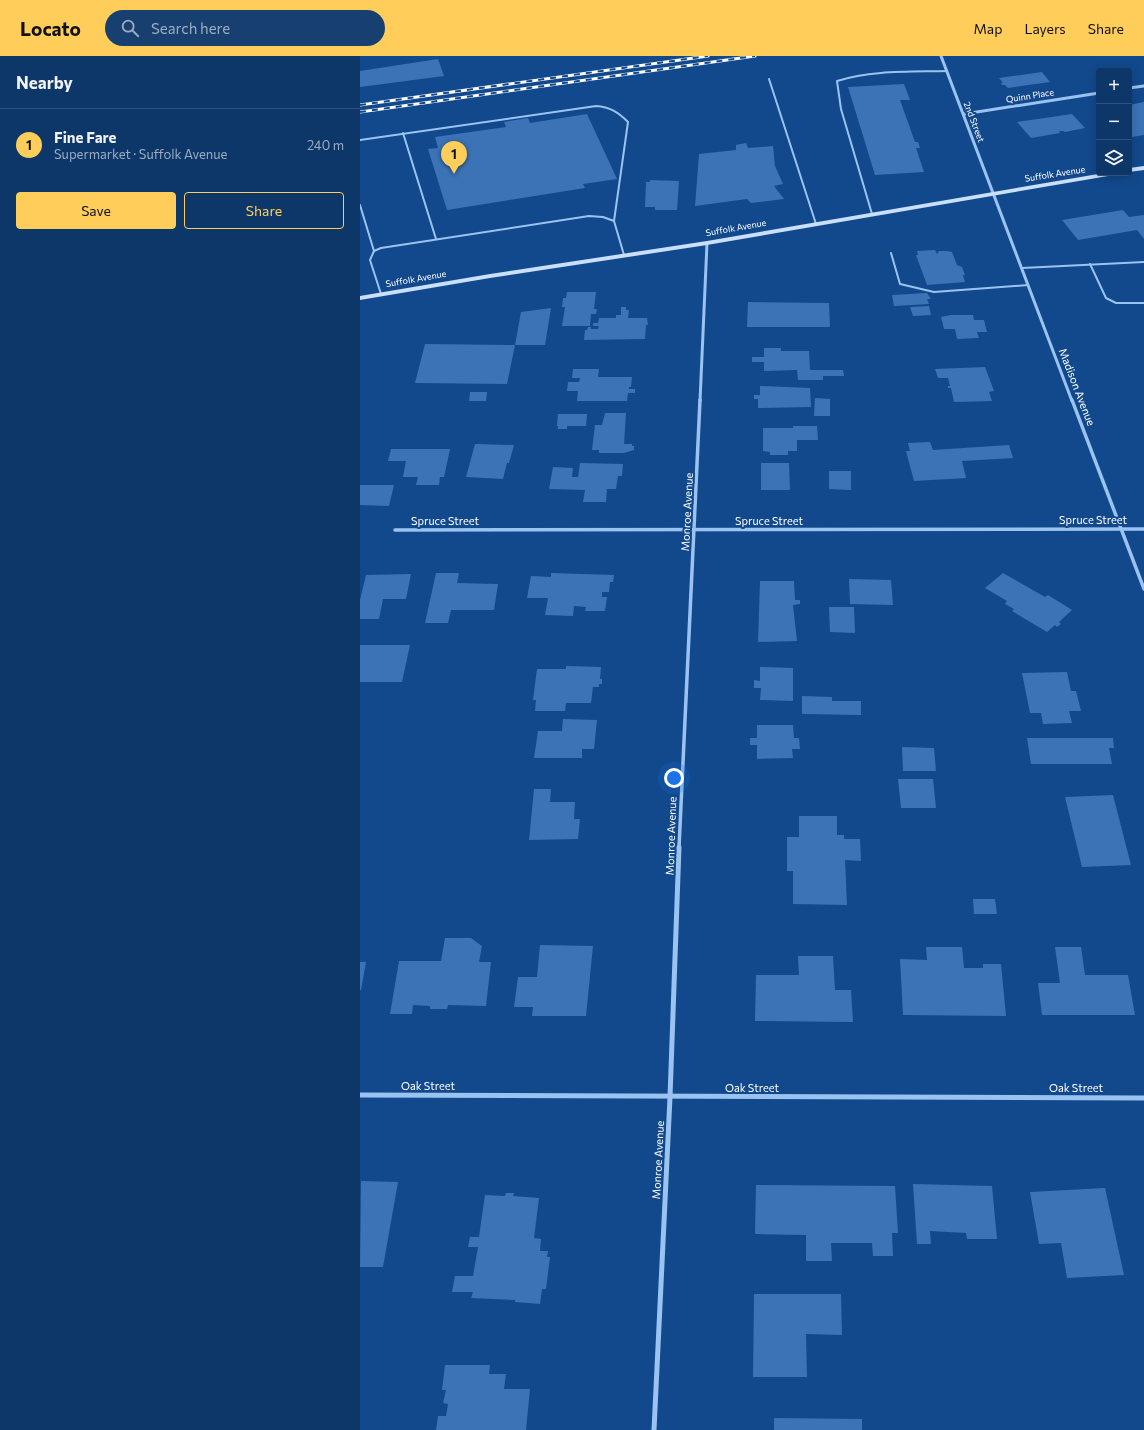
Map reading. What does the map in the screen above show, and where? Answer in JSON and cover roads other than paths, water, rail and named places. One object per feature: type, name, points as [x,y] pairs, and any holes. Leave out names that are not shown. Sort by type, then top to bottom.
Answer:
[{"type":"main road","points":[[1132,170],[1144,168]]},
{"type":"main road","name":"Suffolk Avenue","points":[[360,298],[707,243],[1096,176]]},
{"type":"street","name":"2nd Street","points":[[941,56],[993,193]]},
{"type":"street","points":[[1132,88],[1144,86]]},
{"type":"street","name":"Quinn Place","points":[[964,114],[1096,93]]},
{"type":"street","name":"Madison Avenue","points":[[993,193],[1144,588]]},
{"type":"street","name":"Monroe Avenue","points":[[654,1430],[670,1097],[685,698],[695,530],[707,243]]},
{"type":"street","name":"Spruce Street","points":[[395,530],[1144,529]]},
{"type":"street","name":"Oak Street","points":[[360,1095],[1144,1098]]},
{"type":"lane","points":[[872,214],[841,109],[837,81],[847,77],[874,74],[947,71]]},
{"type":"lane","points":[[769,79],[816,224]]},
{"type":"lane","points":[[360,140],[596,106],[608,107],[619,111],[628,122],[614,221],[624,255]]},
{"type":"lane","points":[[403,134],[436,239]]},
{"type":"lane","points":[[360,205],[374,251],[370,260],[381,294]]},
{"type":"lane","points":[[374,251],[381,248],[436,239],[589,216],[603,217],[614,221]]},
{"type":"lane","points":[[891,252],[900,284],[934,292],[1028,285]]},
{"type":"lane","points":[[1022,268],[1144,262]]},
{"type":"lane","points":[[1090,264],[1106,298],[1116,303],[1144,303]]},
{"type":"railway","points":[[360,105],[708,56]]},
{"type":"railway","points":[[360,112],[755,56]]},
{"type":"place","name":"Fine Fare","points":[[454,174]]}]
